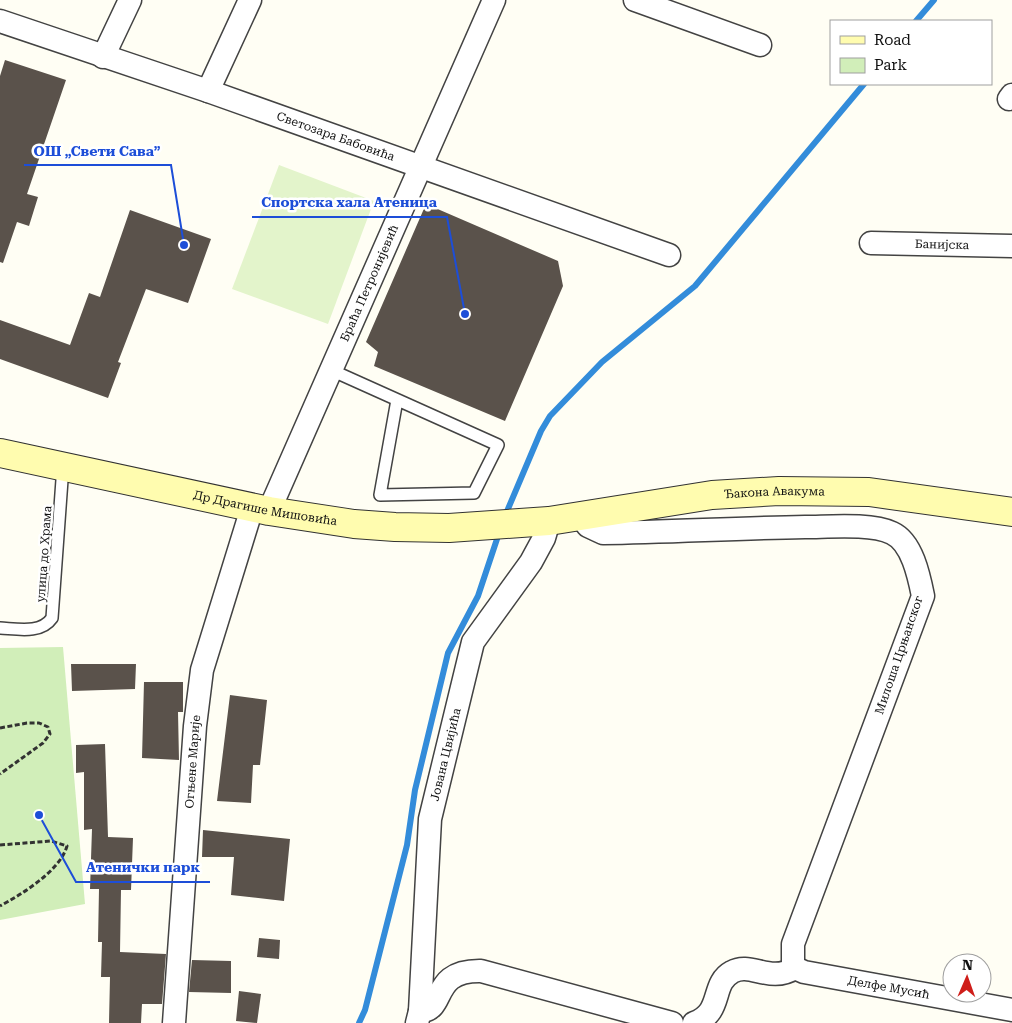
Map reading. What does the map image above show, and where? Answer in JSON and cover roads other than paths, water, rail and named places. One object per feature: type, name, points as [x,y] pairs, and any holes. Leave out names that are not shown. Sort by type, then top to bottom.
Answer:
[{"type":"main road","name":"Др Драгише Мишовића","points":[[0,453],[260,510],[354,524],[396,528],[474,527],[542,522]]},
{"type":"main road","name":"Ђакона Авакума","points":[[542,522],[581,518],[712,496],[779,491],[869,492],[1012,512]]},
{"type":"street","points":[[104,57],[130,0]]},
{"type":"street","points":[[208,91],[250,0]]},
{"type":"street","name":"Браћа Петронијевић","points":[[260,510],[331,370],[494,0]]},
{"type":"street","points":[[635,0],[760,45]]},
{"type":"street","name":"Светозара Бабовића","points":[[0,21],[208,91],[669,255]]},
{"type":"street","name":"Банијска","points":[[871,243],[1012,246]]},
{"type":"street","name":"Огњене Марије","points":[[174,1023],[195,726],[202,670],[260,510]]},
{"type":"street","name":"Милоша Црњанског","points":[[581,518],[588,526],[603,532],[824,527],[869,528],[892,533],[904,542],[919,576],[923,596],[793,944],[792,962],[796,968]]},
{"type":"street","name":"Јована Цвијића","points":[[418,1017],[430,819],[473,642],[531,562],[544,538],[542,522]]},
{"type":"street","points":[[694,1023],[710,1014],[721,983],[733,971],[741,969],[784,975],[796,968]]},
{"type":"street","name":"Делфе Мусић","points":[[796,968],[804,972],[1012,1010]]},
{"type":"street","name":"Јована Цвијића","points":[[418,1017],[433,1008],[440,990],[451,978],[467,971],[481,972],[672,1023]]},
{"type":"lane","points":[[331,370],[498,445],[474,493],[380,495],[397,400]]},
{"type":"lane","name":"улица до Храма","points":[[0,628],[38,628],[48,625],[52,618],[63,466]]},
{"type":"waterway","points":[[917,20],[934,0]]},
{"type":"waterway","points":[[505,516],[541,431],[550,416],[602,362],[695,286],[863,85]]},
{"type":"waterway","points":[[359,1023],[365,1010],[407,845],[415,790],[448,653],[478,596],[500,530]]},
{"type":"place","name":"ОШ „Свети Сава”","points":[[184,245]]},
{"type":"place","name":"Спортска хала Атеница","points":[[465,314]]},
{"type":"place","name":"Атенички парк","points":[[39,815]]}]
